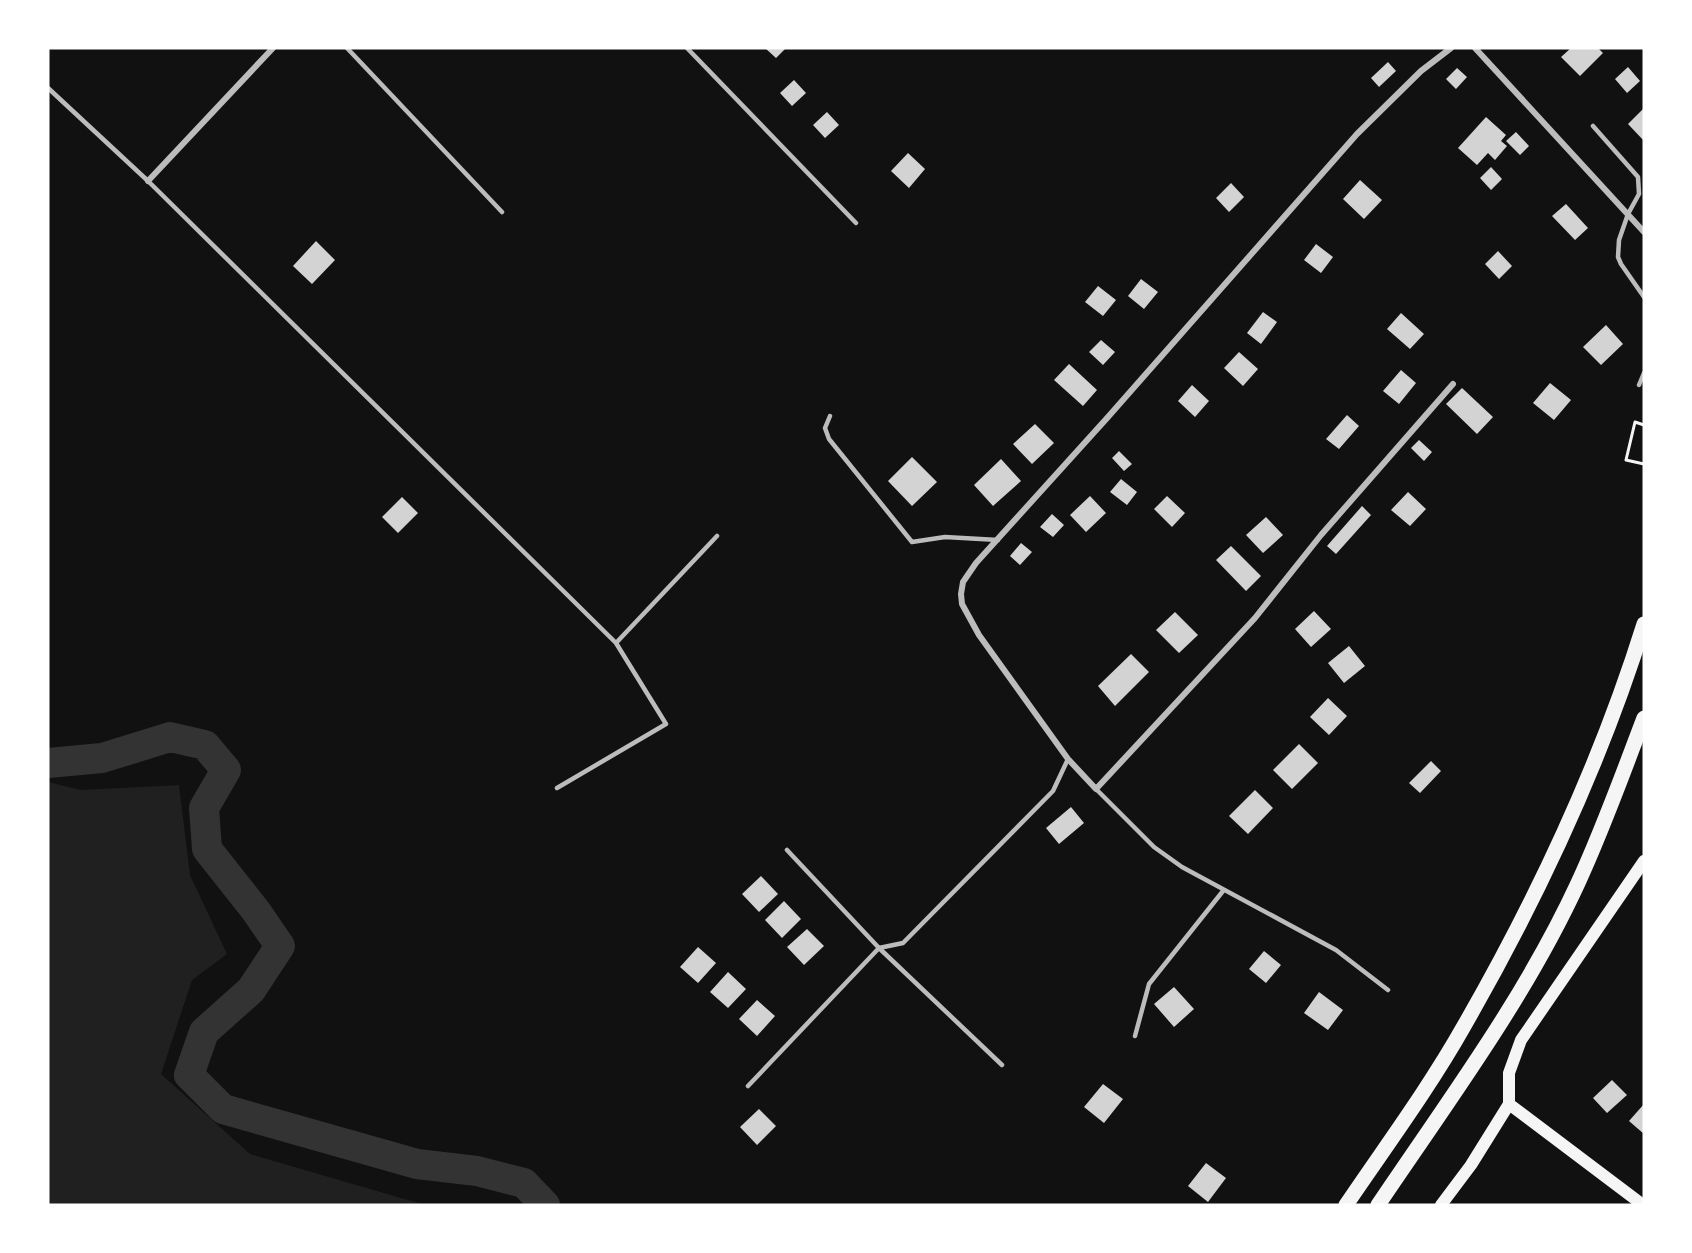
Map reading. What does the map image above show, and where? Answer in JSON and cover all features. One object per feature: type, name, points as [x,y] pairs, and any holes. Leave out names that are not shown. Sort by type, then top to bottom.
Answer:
[{"type":"highway","points":[[1346,1205],[1464,1026],[1534,893],[1587,784],[1644,624]]},
{"type":"highway","points":[[1378,1205],[1525,983],[1577,884],[1644,718]]},
{"type":"main road","points":[[1441,1205],[1471,1165],[1509,1104],[1509,1073],[1521,1040],[1644,861]]},
{"type":"main road","points":[[1509,1104],[1643,1205]]},
{"type":"street","points":[[148,181],[273,48]]},
{"type":"street","points":[[1451,48],[1421,71],[1357,134],[969,572],[963,582],[962,604],[979,634],[1068,759],[1096,789],[1255,618],[1313,544],[1453,384]]},
{"type":"street","points":[[1475,48],[1644,232]]},
{"type":"lane","points":[[347,48],[502,212]]},
{"type":"lane","points":[[687,48],[856,224]]},
{"type":"lane","points":[[48,88],[148,181],[616,643],[666,724],[557,788]]},
{"type":"lane","points":[[1593,126],[1638,177],[1639,194],[1628,213],[1620,240],[1618,257],[1644,297]]},
{"type":"lane","points":[[1639,385],[1644,373]]},
{"type":"lane","points":[[830,416],[825,428],[829,439],[912,542],[945,537],[998,540]]},
{"type":"lane","points":[[616,643],[717,536]]},
{"type":"lane","points":[[748,1086],[879,948],[903,943],[1053,791],[1068,759]]},
{"type":"lane","points":[[1096,789],[1154,847],[1182,867],[1336,950],[1388,990]]},
{"type":"lane","points":[[787,850],[879,948],[1002,1065]]},
{"type":"lane","points":[[1135,1035],[1149,984],[1223,891]]},
{"type":"path","points":[[1644,425],[1635,422],[1626,460],[1644,464]]},
{"type":"shaded area","points":[[48,782],[81,790],[179,785],[190,875],[227,954],[192,980],[161,1074],[250,1154],[425,1205],[48,1205]]},
{"type":"building","points":[[765,48],[786,48],[776,58]]},
{"type":"building","points":[[1571,48],[1598,48],[1603,53],[1580,76],[1561,57]]},
{"type":"building","points":[[1388,62],[1396,71],[1379,87],[1371,78]]},
{"type":"building","points":[[1628,67],[1640,81],[1627,93],[1615,79]]},
{"type":"building","points":[[1457,68],[1467,77],[1456,89],[1446,79]]},
{"type":"building","points":[[794,80],[806,93],[792,106],[780,93]]},
{"type":"building","points":[[1644,108],[1644,141],[1628,124]]},
{"type":"building","points":[[827,112],[839,125],[825,138],[813,125]]},
{"type":"building","points":[[1486,117],[1506,135],[1501,141],[1507,146],[1495,160],[1488,153],[1477,165],[1458,148]]},
{"type":"building","points":[[1516,132],[1529,146],[1520,155],[1506,141]]},
{"type":"building","points":[[908,153],[925,169],[909,188],[891,171]]},
{"type":"building","points":[[1491,167],[1502,179],[1491,190],[1480,178]]},
{"type":"building","points":[[1360,180],[1382,200],[1364,219],[1343,199]]},
{"type":"building","points":[[1231,183],[1244,197],[1229,212],[1216,198]]},
{"type":"building","points":[[1566,204],[1588,228],[1575,240],[1552,216]]},
{"type":"building","points":[[316,241],[335,260],[312,284],[293,266]]},
{"type":"building","points":[[1316,244],[1333,257],[1321,273],[1304,260]]},
{"type":"building","points":[[1498,251],[1512,266],[1499,279],[1485,264]]},
{"type":"building","points":[[1141,279],[1158,292],[1144,309],[1128,296]]},
{"type":"building","points":[[1098,286],[1116,300],[1103,316],[1085,302]]},
{"type":"building","points":[[1263,312],[1277,322],[1261,344],[1247,333]]},
{"type":"building","points":[[1401,313],[1424,334],[1410,349],[1387,329]]},
{"type":"building","points":[[1606,325],[1623,344],[1601,365],[1583,347]]},
{"type":"building","points":[[1101,340],[1115,352],[1103,365],[1089,352]]},
{"type":"building","points":[[1239,352],[1258,369],[1243,386],[1224,368]]},
{"type":"building","points":[[1069,364],[1097,390],[1083,406],[1054,380]]},
{"type":"building","points":[[1401,370],[1416,383],[1399,404],[1383,391]]},
{"type":"building","points":[[1550,383],[1571,400],[1554,420],[1533,403]]},
{"type":"building","points":[[1192,385],[1209,401],[1195,417],[1178,401]]},
{"type":"building","points":[[1462,388],[1493,417],[1477,434],[1446,404]]},
{"type":"building","points":[[1347,415],[1359,426],[1339,449],[1326,439]]},
{"type":"building","points":[[1035,424],[1054,443],[1032,464],[1013,444]]},
{"type":"building","points":[[1419,440],[1432,452],[1424,461],[1411,448]]},
{"type":"building","points":[[1119,451],[1132,464],[1124,471],[1112,458]]},
{"type":"building","points":[[912,457],[937,482],[912,506],[888,481]]},
{"type":"building","points":[[1001,459],[1021,481],[993,506],[974,485]]},
{"type":"building","points":[[1121,479],[1137,492],[1127,505],[1110,492]]},
{"type":"building","points":[[1408,492],[1426,509],[1410,526],[1391,510]]},
{"type":"building","points":[[1090,496],[1106,513],[1086,532],[1070,515]]},
{"type":"building","points":[[1167,496],[1185,513],[1172,527],[1154,509]]},
{"type":"building","points":[[402,497],[418,513],[398,533],[382,517]]},
{"type":"building","points":[[1362,506],[1371,515],[1336,554],[1327,546]]},
{"type":"building","points":[[1052,514],[1064,525],[1053,537],[1040,527]]},
{"type":"building","points":[[1266,517],[1283,535],[1263,553],[1246,535]]},
{"type":"building","points":[[1021,543],[1032,552],[1020,565],[1010,556]]},
{"type":"building","points":[[1231,546],[1261,576],[1246,591],[1216,560]]},
{"type":"building","points":[[1314,611],[1331,629],[1311,647],[1295,629]]},
{"type":"building","points":[[1175,612],[1198,635],[1179,653],[1156,630]]},
{"type":"building","points":[[1349,646],[1365,666],[1344,683],[1328,663]]},
{"type":"building","points":[[1131,654],[1149,672],[1115,706],[1098,686]]},
{"type":"building","points":[[1328,698],[1347,716],[1329,735],[1310,717]]},
{"type":"building","points":[[1299,744],[1318,763],[1292,789],[1273,770]]},
{"type":"building","points":[[1431,761],[1441,771],[1420,793],[1409,783]]},
{"type":"building","points":[[1255,790],[1273,808],[1248,834],[1229,816]]},
{"type":"building","points":[[1071,807],[1084,823],[1059,844],[1046,828]]},
{"type":"building","points":[[761,876],[778,894],[759,912],[742,894]]},
{"type":"building","points":[[784,901],[801,919],[782,938],[765,920]]},
{"type":"building","points":[[807,929],[824,946],[804,965],[787,947]]},
{"type":"building","points":[[698,947],[716,963],[698,983],[680,967]]},
{"type":"building","points":[[1264,951],[1281,965],[1266,983],[1249,969]]},
{"type":"building","points":[[728,972],[746,989],[728,1008],[710,992]]},
{"type":"building","points":[[1174,987],[1194,1009],[1174,1027],[1154,1004]]},
{"type":"building","points":[[1319,992],[1343,1010],[1328,1030],[1304,1013]]},
{"type":"building","points":[[757,1000],[775,1016],[757,1036],[739,1019]]},
{"type":"building","points":[[1612,1080],[1627,1095],[1607,1113],[1593,1098]]},
{"type":"building","points":[[1103,1084],[1123,1099],[1104,1123],[1084,1107]]},
{"type":"building","points":[[1644,1104],[1644,1134],[1629,1121]]},
{"type":"building","points":[[759,1109],[776,1126],[757,1145],[740,1127]]},
{"type":"building","points":[[1206,1163],[1226,1178],[1208,1202],[1188,1186]]},
{"type":"waterway","points":[[48,763],[102,758],[170,737],[205,745],[226,770],[204,808],[207,849],[256,911],[280,946],[251,990],[204,1032],[189,1075],[223,1109],[417,1164],[477,1171],[524,1183],[545,1205]]}]
